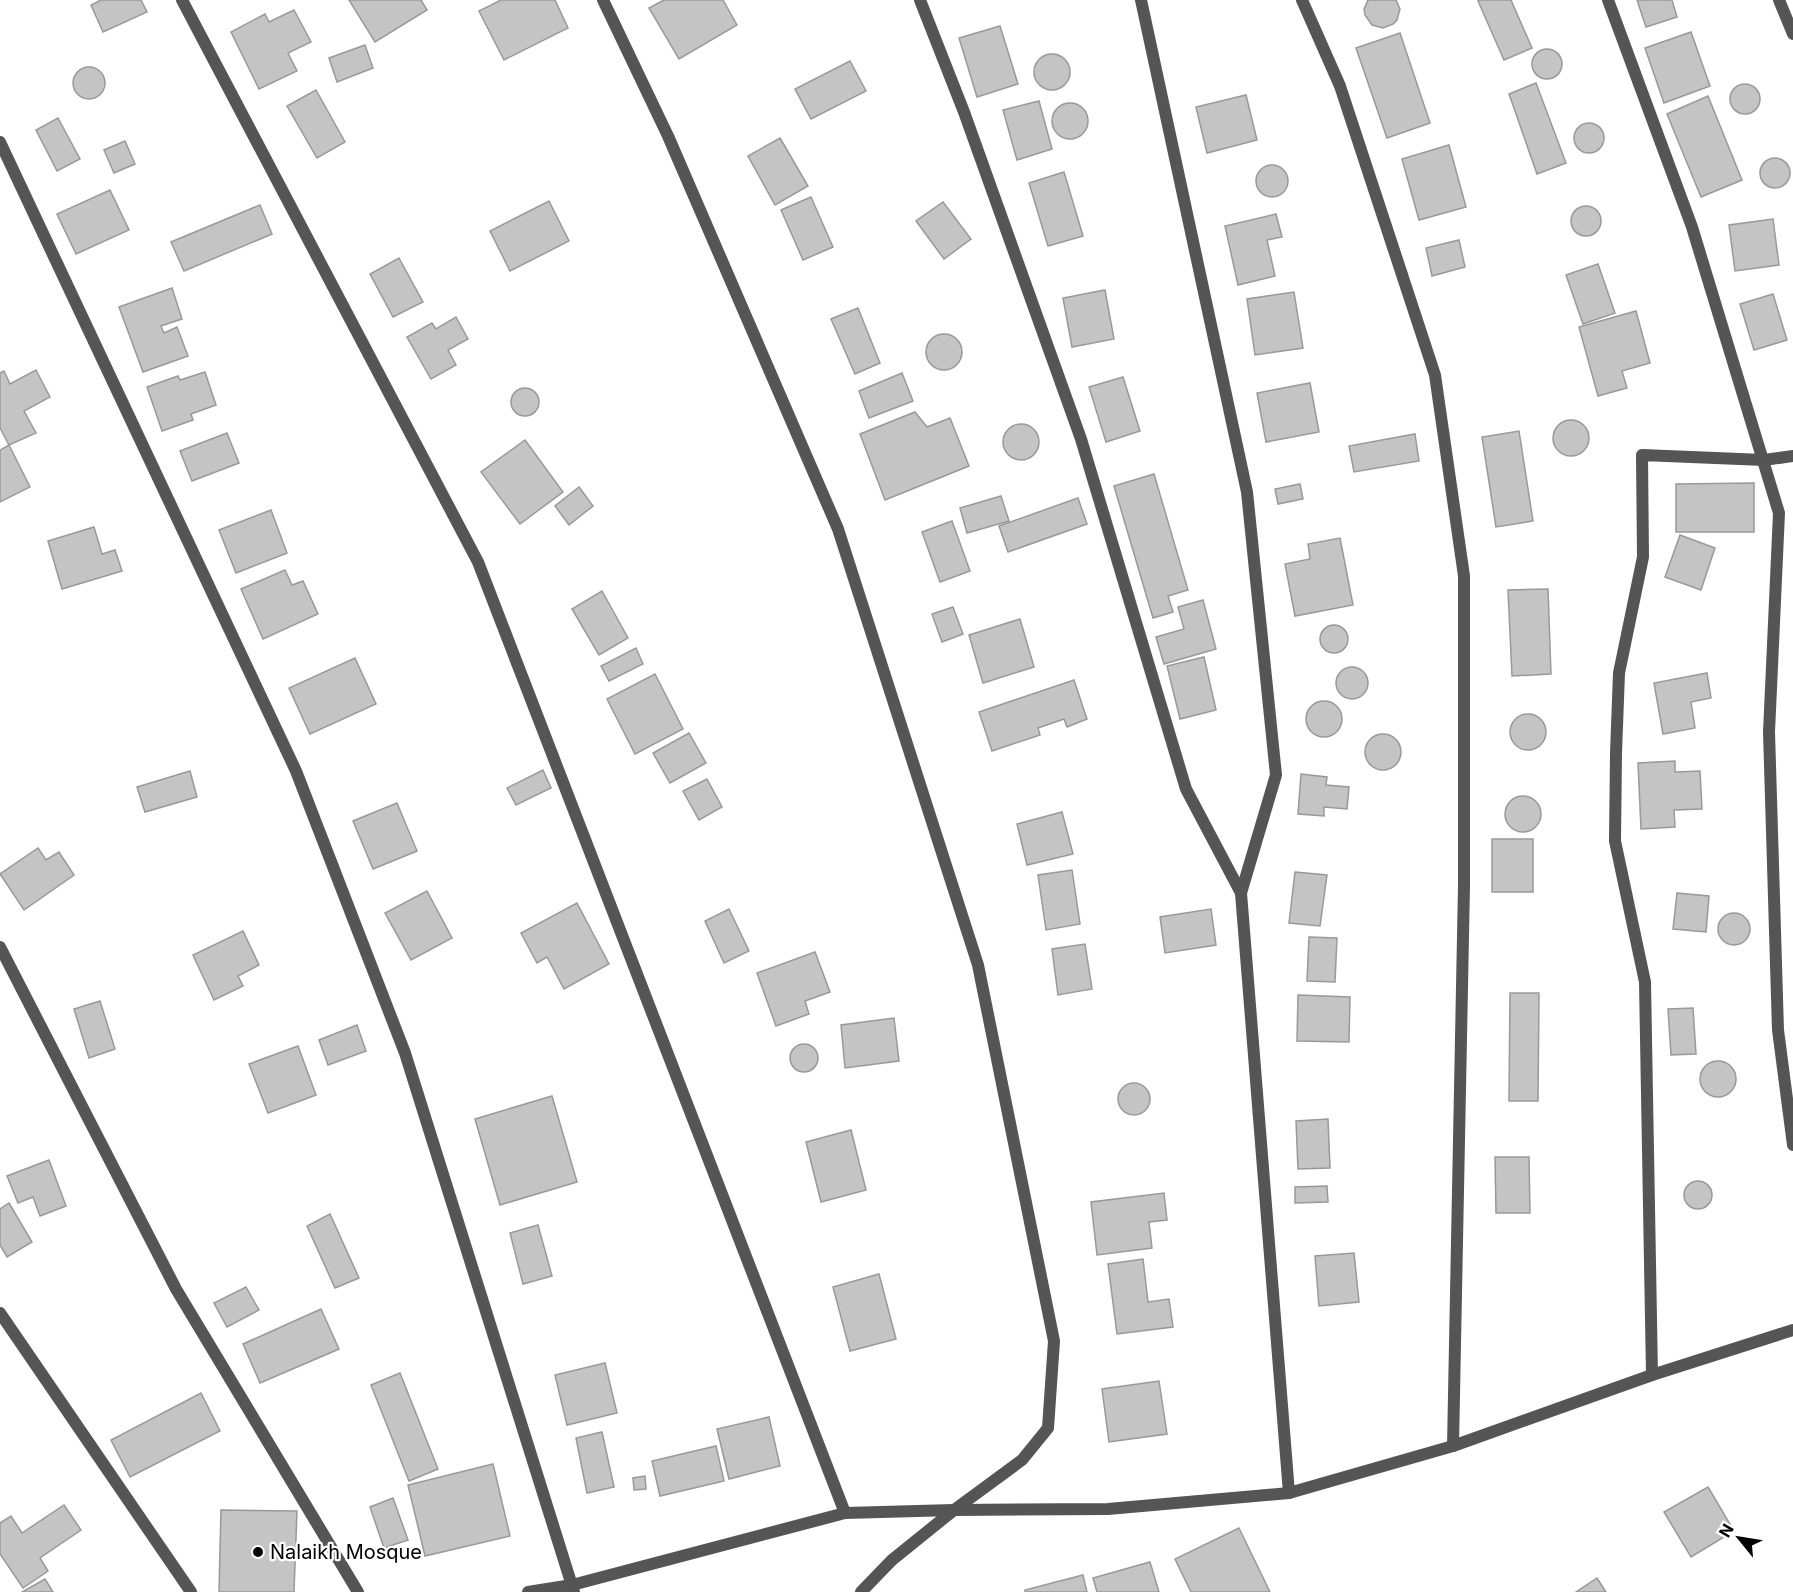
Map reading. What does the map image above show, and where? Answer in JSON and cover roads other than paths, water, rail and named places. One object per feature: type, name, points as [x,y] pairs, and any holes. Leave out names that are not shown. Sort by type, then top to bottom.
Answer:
[{"type":"street","points":[[182,0],[478,562],[845,1513]]},
{"type":"street","points":[[603,0],[668,136],[838,529],[978,965],[1054,1341],[1048,1428],[1022,1460],[954,1510],[892,1560],[861,1592]]},
{"type":"street","points":[[920,0],[964,112],[1082,439],[1186,789],[1241,893]]},
{"type":"street","points":[[1142,0],[1247,492],[1276,775],[1241,893],[1289,1493]]},
{"type":"street","points":[[1302,0],[1340,86],[1435,375],[1464,576],[1464,885],[1453,1446]]},
{"type":"street","points":[[1608,0],[1692,227],[1779,513],[1769,732],[1778,1030],[1793,1145]]},
{"type":"street","points":[[1779,0],[1793,34]]},
{"type":"street","points":[[0,142],[300,782],[405,1053],[573,1588]]},
{"type":"street","points":[[1652,1374],[1645,982],[1615,841],[1619,673],[1643,557],[1642,455],[1764,460],[1793,456]]},
{"type":"street","points":[[0,947],[176,1289],[358,1592]]},
{"type":"street","points":[[0,1312],[191,1592]]},
{"type":"street","points":[[528,1592],[573,1588],[845,1513],[1108,1509],[1289,1493],[1453,1446],[1652,1374],[1793,1330]]},
{"type":"place","name":"Nalaikh Mosque","points":[[258,1552]]}]
